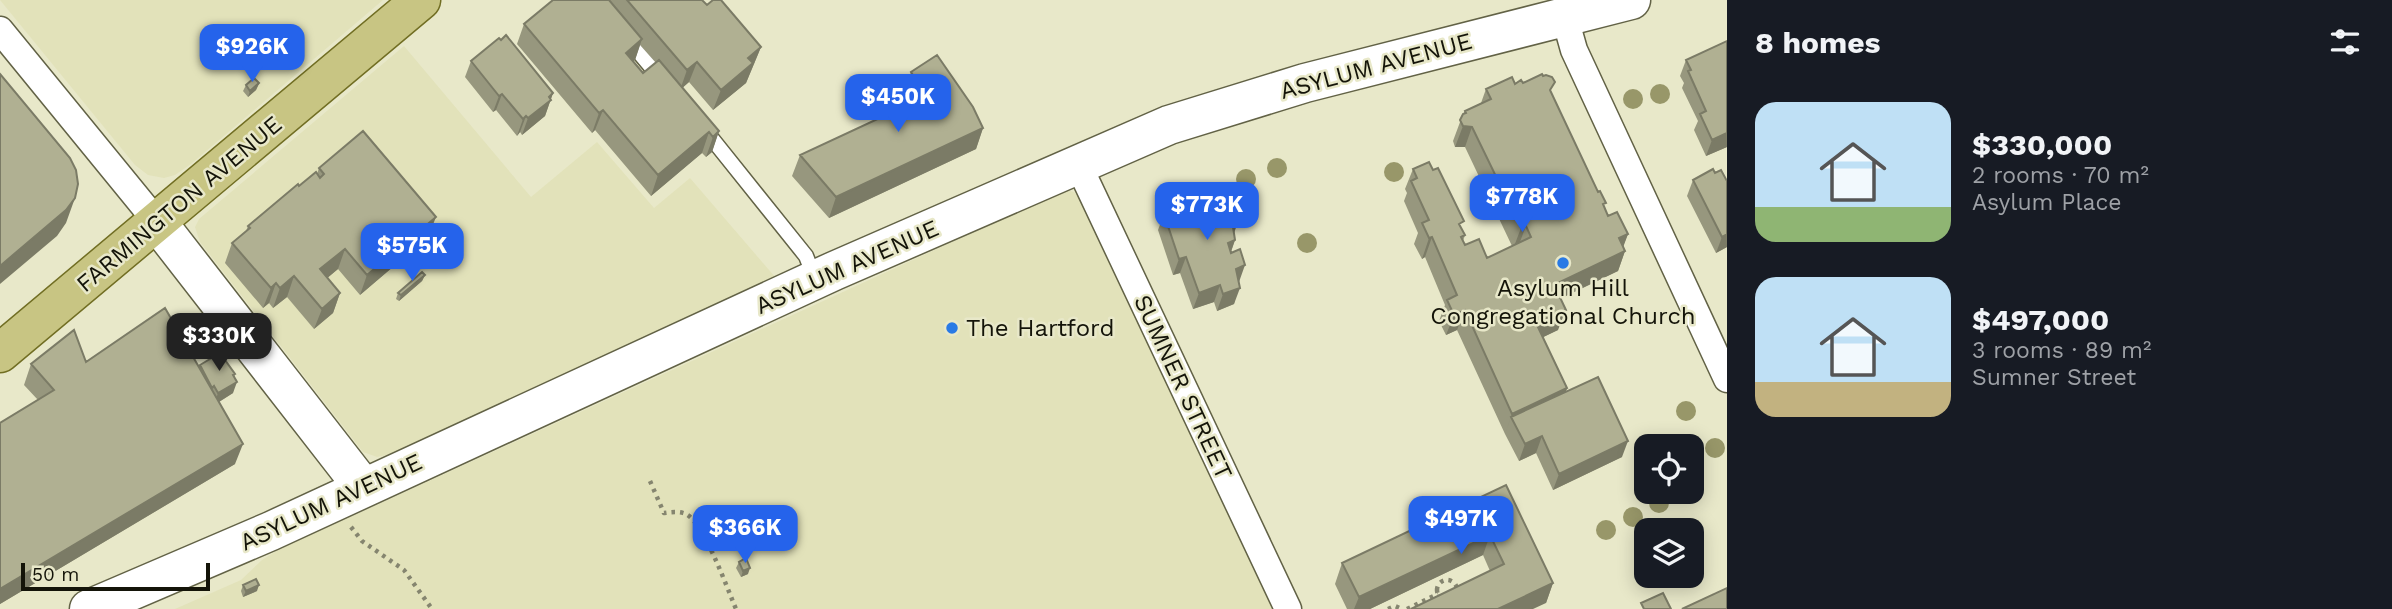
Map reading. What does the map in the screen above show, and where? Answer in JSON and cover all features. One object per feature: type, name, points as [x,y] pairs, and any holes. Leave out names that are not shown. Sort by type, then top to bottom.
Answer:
[{"type":"main road","name":"FARMINGTON AVENUE","points":[[0,353],[421,0]]},
{"type":"main road","name":"ASYLUM AVENUE","points":[[89,609],[271,531],[816,280],[1169,125],[1305,83],[1631,0]]},
{"type":"main road","points":[[157,222],[363,487]]},
{"type":"street","points":[[1565,18],[1574,50],[1727,379]]},
{"type":"street","points":[[0,30],[157,222]]},
{"type":"street","name":"SUMNER STREET","points":[[1078,164],[1288,609]]},
{"type":"lane","points":[[621,31],[674,92]]},
{"type":"lane","points":[[700,123],[806,256],[816,280]]},
{"type":"path","points":[[650,481],[664,513],[687,514],[701,530],[736,609]]},
{"type":"path","points":[[349,524],[362,541],[404,570],[432,609]]},
{"type":"path","points":[[1442,578],[1452,580],[1457,585],[1453,601],[1438,594],[1438,585],[1442,578]]},
{"type":"path","points":[[1389,600],[1390,608],[1398,606],[1405,609],[1438,594]]},
{"type":"shaded area","points":[[0,0],[383,0],[191,164],[175,175],[164,178],[148,175],[135,165]]},
{"type":"shaded area","points":[[404,46],[531,197],[597,142],[654,208],[690,178],[775,277],[391,454],[377,457],[363,452],[200,242],[195,227],[199,219]]},
{"type":"shaded area","name":"The Hartford","points":[[1066,190],[1074,192],[1080,199],[1275,609],[175,609],[241,580],[262,560],[278,550]]},
{"type":"building","points":[[553,0],[609,0],[642,39],[626,53],[643,73],[659,60],[719,131],[713,137],[709,132],[658,175],[603,110],[599,113],[524,24]]},
{"type":"building","points":[[627,0],[702,0],[707,5],[713,0],[721,0],[761,47],[748,58],[753,63],[721,90],[697,62],[687,70]]},
{"type":"building","points":[[506,35],[553,93],[549,97],[551,100],[528,118],[526,116],[523,119],[502,94],[499,96],[471,61]]},
{"type":"building","points":[[1727,41],[1727,133],[1712,140],[1700,114],[1706,111],[1688,71],[1691,70],[1686,60]]},
{"type":"building","points":[[937,55],[973,107],[983,128],[836,197],[800,155],[927,96],[911,72]]},
{"type":"building","points":[[0,74],[70,158],[76,170],[78,184],[75,198],[66,210],[0,266]]},
{"type":"building","name":"Asylum Hill Congregational Church","points":[[1542,74],[1552,77],[1555,82],[1550,90],[1598,192],[1600,191],[1606,203],[1603,204],[1608,216],[1617,212],[1628,234],[1619,238],[1625,251],[1560,282],[1561,284],[1555,287],[1566,310],[1536,323],[1567,388],[1512,414],[1465,310],[1454,315],[1447,300],[1457,295],[1432,237],[1429,238],[1422,223],[1429,220],[1411,181],[1417,178],[1413,169],[1429,162],[1433,170],[1438,168],[1464,221],[1459,224],[1465,235],[1461,237],[1465,245],[1479,239],[1487,258],[1531,237],[1526,226],[1521,228],[1472,127],[1463,126],[1460,120],[1465,111],[1491,99],[1486,89],[1512,77],[1515,84]]},
{"type":"building","points":[[254,78],[259,83],[250,91],[246,85]]},
{"type":"building","points":[[363,131],[436,217],[367,275],[345,249],[320,269],[340,293],[322,309],[294,276],[280,288],[276,283],[271,288],[232,243],[298,184],[299,186],[316,172],[320,178],[324,174],[319,168]]},
{"type":"building","points":[[1713,169],[1715,173],[1721,170],[1727,181],[1727,234],[1722,237],[1693,180]]},
{"type":"building","points":[[1220,195],[1221,198],[1227,196],[1237,225],[1233,227],[1235,240],[1228,243],[1231,253],[1240,249],[1245,265],[1236,269],[1240,288],[1223,294],[1220,285],[1199,293],[1186,257],[1179,259],[1164,214],[1201,199]]},
{"type":"building","points":[[422,272],[425,275],[401,295],[398,293]]},
{"type":"building","points":[[165,308],[243,444],[0,589],[0,423],[54,390],[31,364],[74,330],[86,362]]},
{"type":"building","points":[[220,353],[235,374],[233,375],[237,382],[218,393],[214,386],[212,388],[200,365]]},
{"type":"building","points":[[1598,377],[1628,441],[1559,474],[1542,436],[1525,444],[1511,417]]},
{"type":"building","points":[[1506,485],[1553,583],[1498,609],[1411,609],[1504,564],[1490,535],[1359,597],[1342,563]]},
{"type":"building","points":[[746,558],[750,568],[743,571],[739,562]]},
{"type":"building","points":[[256,579],[259,585],[246,591],[243,585]]},
{"type":"building","points":[[1727,588],[1727,609],[1682,609]]},
{"type":"building","points":[[1663,593],[1671,609],[1644,609],[1641,603]]},
{"type":"place","name":"Asylum Hill Congregational Church","points":[[1563,263]]},
{"type":"place","name":"The Hartford","points":[[952,328]]}]
